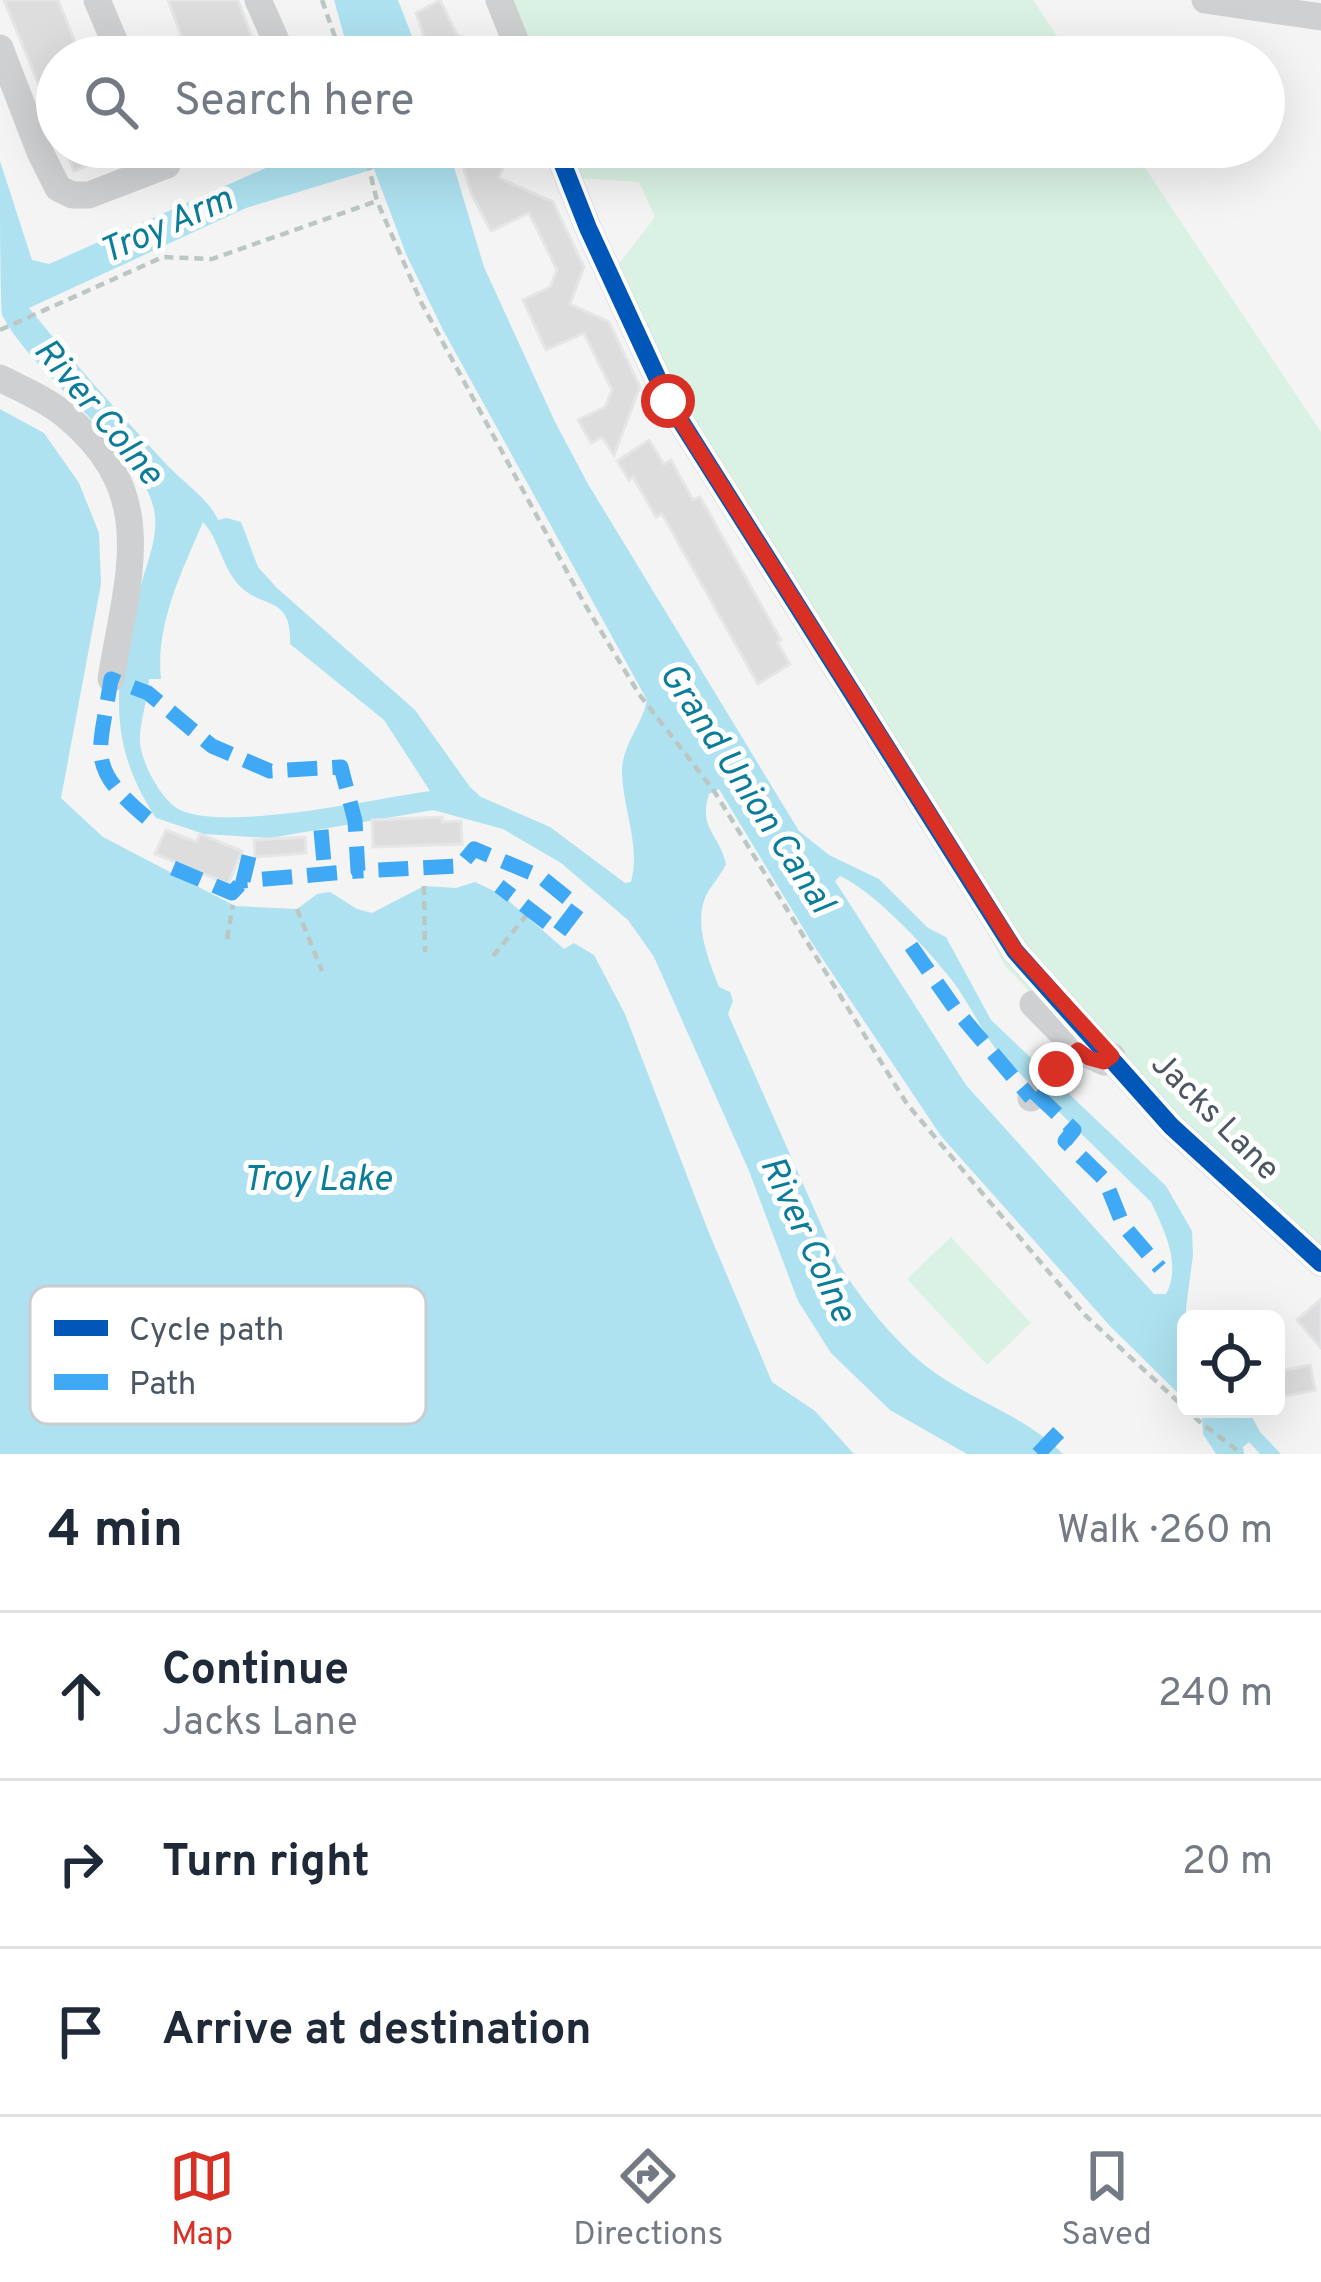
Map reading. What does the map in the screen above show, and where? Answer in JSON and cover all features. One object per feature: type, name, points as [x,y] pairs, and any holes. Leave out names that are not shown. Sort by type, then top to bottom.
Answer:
[{"type":"street","points":[[97,0],[112,36]]},
{"type":"street","points":[[258,0],[274,36]]},
{"type":"street","points":[[500,0],[514,36]]},
{"type":"street","points":[[1205,0],[1321,17]]},
{"type":"street","points":[[0,48],[36,135]]},
{"type":"street","points":[[50,168],[58,188],[72,195],[89,195],[159,168]]},
{"type":"street","name":"Jacks Lane","points":[[564,168],[668,401],[1016,951],[1171,1126],[1321,1263]]},
{"type":"street","points":[[0,378],[63,413],[105,454],[127,497],[133,546],[111,679]]},
{"type":"street","points":[[1033,1004],[1067,1059]]},
{"type":"street","points":[[1034,1094],[1067,1059],[1104,1062],[1112,1056]]},
{"type":"path","points":[[322,0],[335,36]]},
{"type":"path","points":[[369,168],[377,201],[422,304],[584,602],[639,694],[714,791],[907,1104],[1086,1316],[1199,1422],[1243,1454]]},
{"type":"path","points":[[0,329],[164,257],[212,259],[377,201]]},
{"type":"path","points":[[424,886],[425,952]]},
{"type":"path","points":[[227,939],[233,905]]},
{"type":"path","points":[[297,909],[322,970]]},
{"type":"path","points":[[493,956],[526,916]]},
{"type":"green space","points":[[510,0],[1033,0],[1057,36],[524,36]]},
{"type":"green space","points":[[575,168],[1145,168],[1321,432],[1321,1273],[1164,1132],[1005,966],[919,800],[662,367],[618,265],[655,217],[639,182],[579,178]]},
{"type":"green space","points":[[951,1237],[1031,1323],[987,1365],[907,1279]]},
{"type":"water","points":[[334,0],[398,0],[412,36],[344,36]]},
{"type":"water","points":[[0,161],[32,260],[49,264],[266,168],[454,168],[484,267],[555,422],[799,831],[829,855],[879,879],[928,928],[946,937],[991,1020],[1166,1186],[1192,1231],[1186,1310],[1177,1310],[1177,1392],[1110,1326],[941,1136],[814,946],[719,789],[709,794],[706,815],[726,864],[702,909],[704,943],[719,987],[730,992],[733,1001],[728,1014],[838,1263],[877,1316],[922,1363],[1030,1428],[1063,1454],[967,1454],[890,1410],[831,1353],[798,1301],[749,1171],[654,957],[628,920],[561,863],[503,829],[433,810],[270,838],[204,834],[156,818],[127,758],[119,702],[126,644],[154,536],[154,509],[129,462],[37,363],[2,315]],"holes":[[[374,169],[406,254],[647,700],[622,770],[633,840],[631,882],[625,883],[550,827],[481,797],[470,787],[415,710],[277,588],[258,567],[241,522],[218,520],[29,308],[246,208]],[[203,522],[237,583],[280,610],[286,617],[290,644],[384,720],[430,791],[259,816],[195,815],[169,802],[141,751],[149,679],[161,679],[166,619]],[[840,876],[911,933],[953,982],[999,1053],[1151,1202],[1172,1259],[1166,1294],[1154,1294],[966,1085],[835,881]]]},
{"type":"water","name":"Troy Lake","points":[[0,409],[44,433],[79,483],[99,533],[101,584],[61,798],[103,837],[235,906],[297,909],[317,894],[330,892],[372,913],[424,886],[456,888],[475,882],[502,895],[564,949],[574,943],[594,955],[625,1014],[772,1382],[815,1411],[854,1454],[0,1454]]},
{"type":"water","points":[[1202,1418],[1253,1418],[1281,1454],[1260,1454],[1249,1442],[1243,1447],[1244,1454],[1216,1454],[1203,1434]]},
{"type":"building","points":[[4,0],[58,0],[73,36],[36,36],[36,78]]},
{"type":"building","points":[[168,0],[238,0],[251,36],[181,36]]},
{"type":"building","points":[[440,0],[460,36],[424,36],[416,13]]},
{"type":"building","points":[[463,168],[503,168],[499,178],[553,202],[584,267],[570,304],[609,322],[640,387],[614,455],[602,437],[591,443],[578,420],[605,407],[612,390],[584,333],[546,350],[523,300],[550,287],[557,270],[529,213],[491,231]]},
{"type":"building","points":[[649,440],[664,464],[671,460],[693,500],[700,497],[781,640],[777,642],[790,664],[758,684],[662,514],[656,517],[633,477],[629,480],[617,461]]},
{"type":"building","points":[[442,817],[442,822],[461,821],[462,844],[373,847],[372,820]]},
{"type":"building","points":[[166,830],[196,842],[200,834],[242,851],[228,884],[155,854]]},
{"type":"building","points":[[305,837],[306,853],[255,857],[254,840]]},
{"type":"building","points":[[1321,1299],[1321,1348],[1297,1320]]},
{"type":"building","points":[[1310,1365],[1315,1390],[1285,1396],[1285,1370]]},
{"type":"marked path","points":[[147,818],[113,784],[101,757],[111,679],[148,693],[212,746],[270,771],[341,767],[355,821],[358,871],[460,866],[474,849],[541,877],[578,907],[559,932],[499,886]]},
{"type":"marked path","points":[[321,830],[325,874]]},
{"type":"marked path","points":[[249,856],[243,881],[358,871]]},
{"type":"marked path","points":[[173,868],[232,893],[243,881]]},
{"type":"marked path","points":[[911,946],[956,1010],[1031,1098]]},
{"type":"marked path","points":[[1035,1093],[1074,1130],[1065,1141],[1105,1180],[1123,1225],[1160,1268]]},
{"type":"marked path","points":[[1038,1454],[1059,1432]]},
{"type":"cycle path","points":[[564,168],[668,401],[1015,951],[1171,1126],[1321,1263]]},
{"type":"route","points":[[668,401],[1016,951],[1112,1056],[1104,1062],[1078,1050],[1056,1069]]},
{"type":"water label","name":"Troy Arm","points":[[167,227]]},
{"type":"water label","name":"River Colne","points":[[97,413]]},
{"type":"water label","name":"Grand Union Canal","points":[[745,789]]},
{"type":"water label","name":"River Colne","points":[[806,1240]]}]
